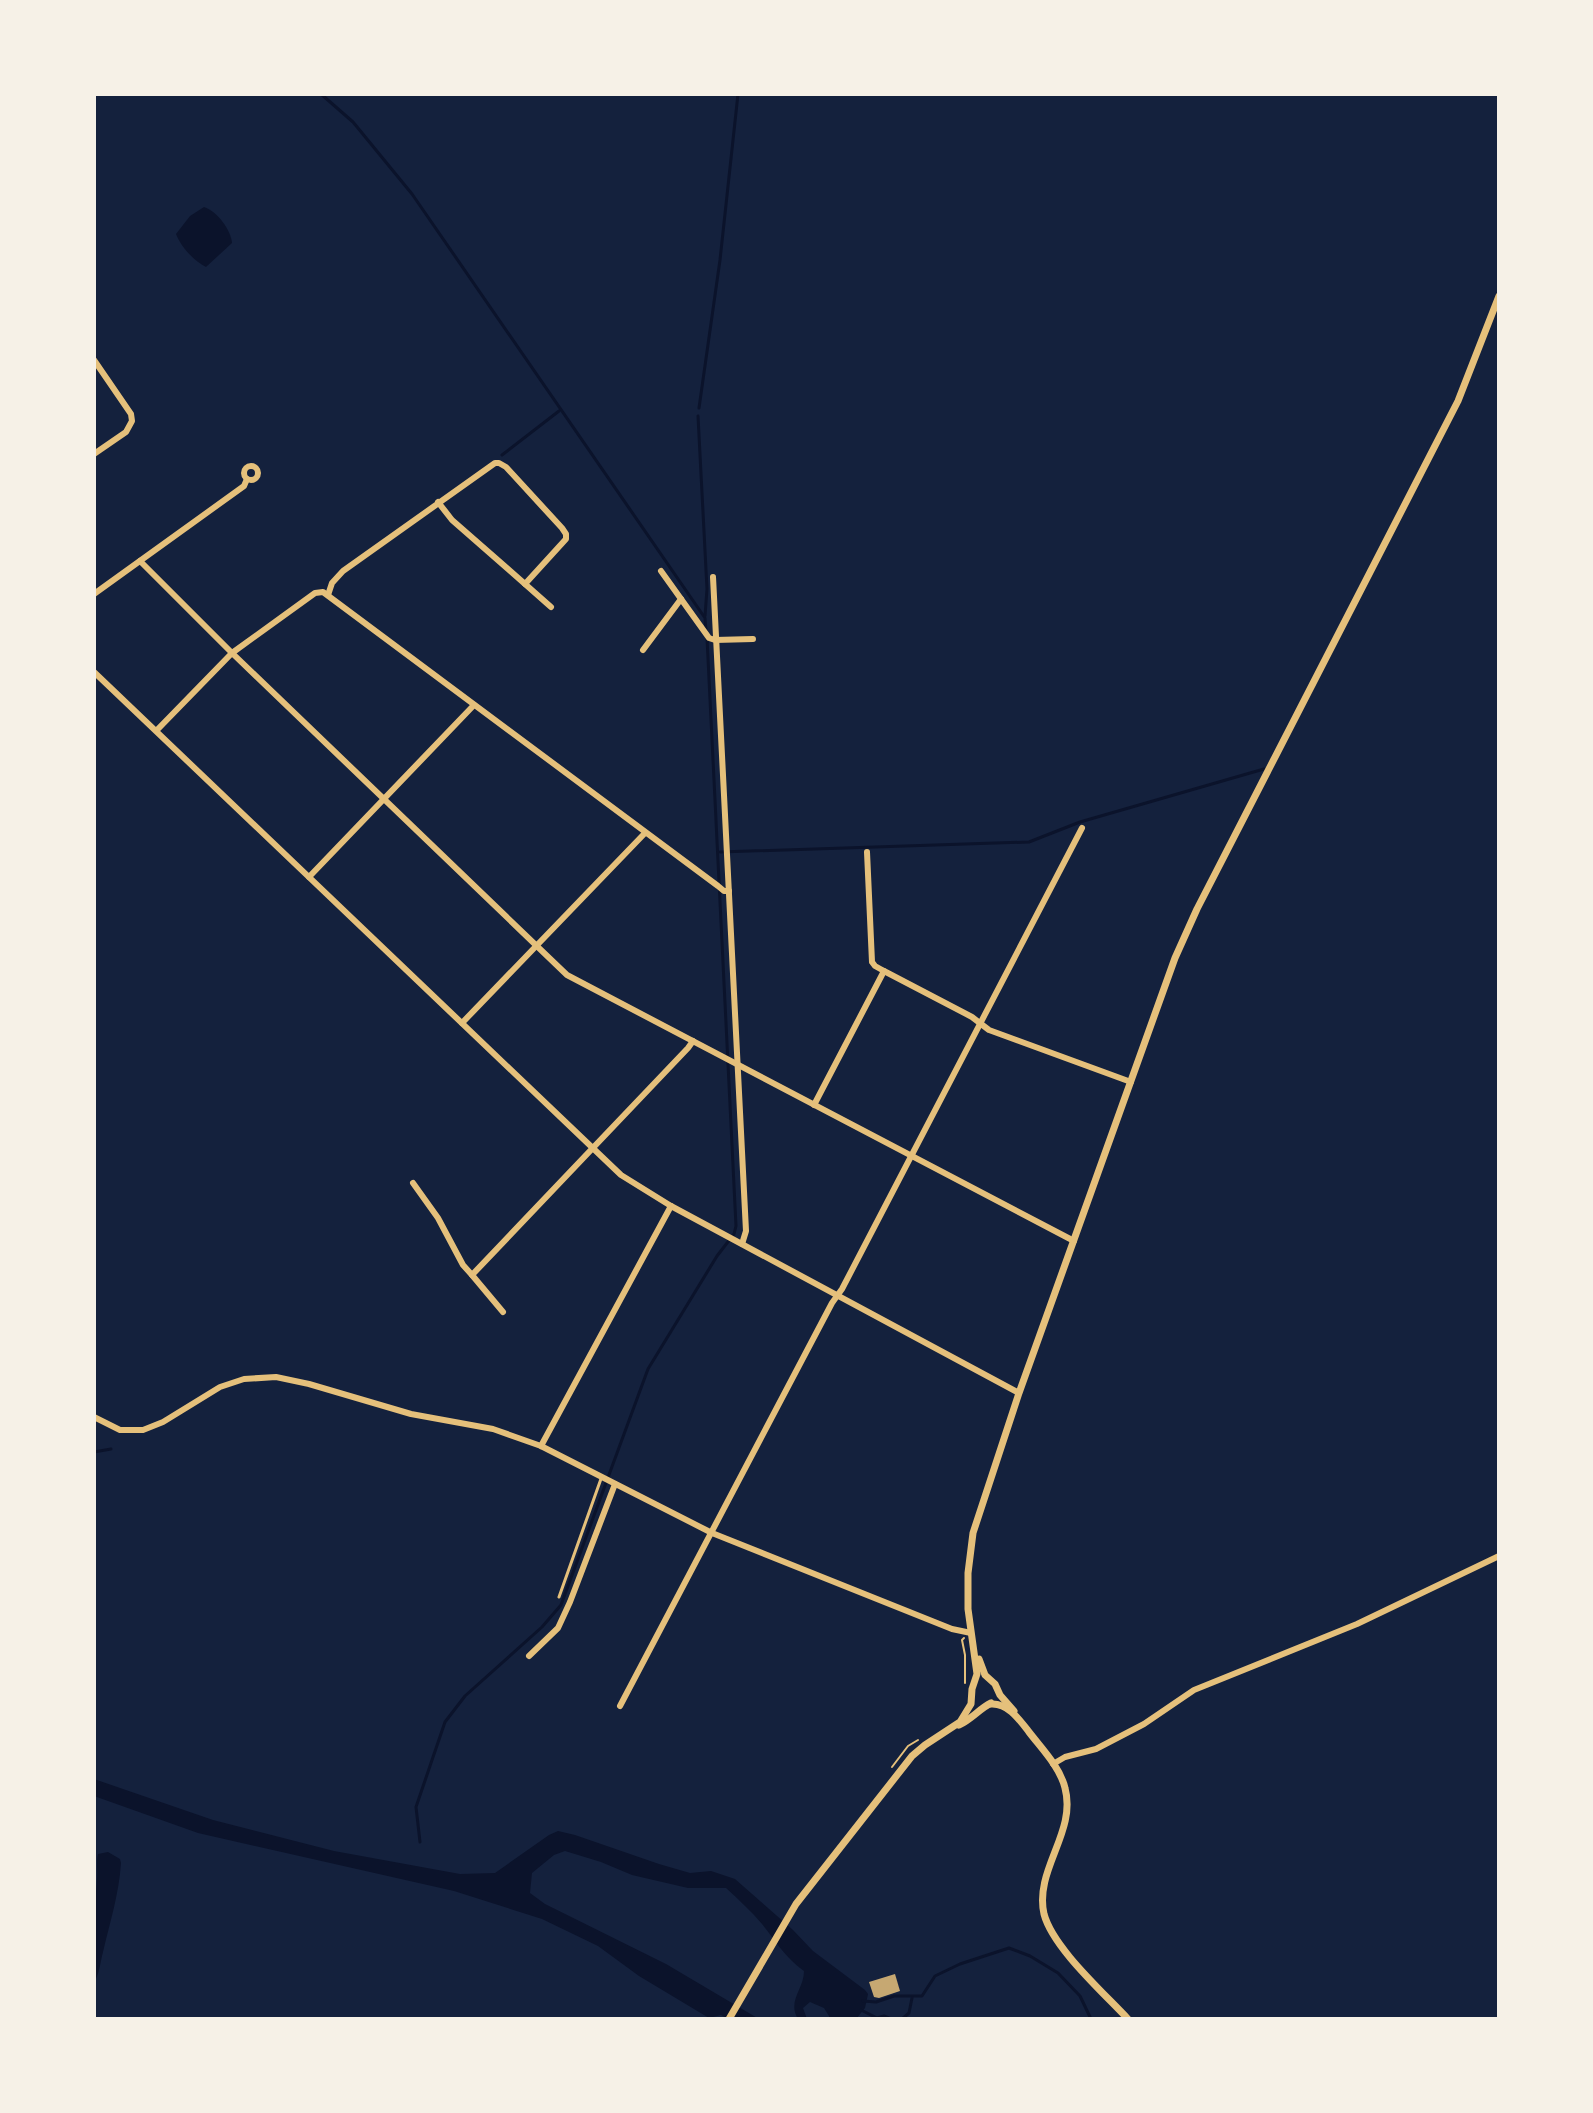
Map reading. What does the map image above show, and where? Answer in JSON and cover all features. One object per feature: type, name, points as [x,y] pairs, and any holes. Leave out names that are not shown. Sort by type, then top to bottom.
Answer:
[{"type":"street","points":[[948,1731],[968,1711],[977,1674],[968,1600],[971,1544],[990,1478],[1181,942],[1458,401],[1499,296]]},
{"type":"street","points":[[94,360],[131,414],[132,421],[126,432],[94,454]]},
{"type":"street","points":[[328,595],[332,583],[343,571],[491,464],[499,463],[566,534],[565,542],[525,584]]},
{"type":"street","points":[[94,594],[244,486],[247,479],[244,474],[248,467],[261,472]]},
{"type":"street","points":[[438,502],[452,520],[551,607]]},
{"type":"street","points":[[140,561],[567,975],[1074,1241]]},
{"type":"street","points":[[661,571],[709,638],[753,639]]},
{"type":"street","points":[[713,577],[727,856],[724,889],[746,1231],[740,1243]]},
{"type":"street","points":[[157,730],[232,653],[321,591],[724,889]]},
{"type":"street","points":[[643,650],[681,599]]},
{"type":"street","points":[[94,672],[621,1175],[671,1206],[1019,1393]]},
{"type":"street","points":[[309,877],[474,705]]},
{"type":"street","points":[[620,1706],[1082,828]]},
{"type":"street","points":[[462,1023],[645,833]]},
{"type":"street","points":[[867,852],[872,962],[875,966],[972,1017],[989,1030],[1131,1082]]},
{"type":"street","points":[[814,1105],[884,971]]},
{"type":"street","points":[[472,1275],[693,1041]]},
{"type":"street","points":[[413,1183],[438,1218],[463,1265],[503,1312]]},
{"type":"street","points":[[541,1446],[671,1206]]},
{"type":"street","points":[[94,1417],[120,1430],[143,1430],[163,1422],[220,1387],[244,1379],[276,1377],[411,1414],[493,1429],[541,1446],[712,1533],[952,1629],[971,1633]]},
{"type":"street","points":[[529,1656],[558,1628],[615,1484]]},
{"type":"street","points":[[1053,1764],[1065,1757],[1096,1749],[1144,1724],[1194,1690],[1357,1624],[1499,1556]]},
{"type":"street","points":[[973,1643],[983,1672],[1053,1764],[1065,1788],[1067,1811],[1044,1882],[1044,1912],[1055,1937],[1128,2019]]},
{"type":"street","points":[[973,1686],[981,1679],[994,1684]]},
{"type":"street","points":[[729,2019],[792,1911],[905,1764],[925,1745],[969,1720],[997,1697],[994,1684]]},
{"type":"street","points":[[972,1695],[979,1704],[1005,1707],[1022,1723]]},
{"type":"lane","points":[[559,1597],[602,1476]]},
{"type":"water","points":[[204,207],[214,212],[222,222],[232,243],[206,267],[188,253],[176,234],[190,216]]},
{"type":"water","points":[[94,1779],[213,1820],[334,1851],[460,1874],[495,1873],[558,1831],[690,1873],[711,1871],[735,1879],[813,1951],[865,1990],[868,1994],[865,2008],[856,2019],[829,2019],[824,2008],[810,2002],[803,2008],[807,2019],[798,2019],[794,2006],[804,1971],[726,1888],[688,1888],[632,1875],[565,1851],[554,1855],[532,1873],[530,1893],[545,1904],[666,1964],[759,2019],[728,2019],[721,2015],[709,2018],[639,1976],[598,1946],[542,1919],[454,1891],[198,1833],[94,1796]]},
{"type":"water","points":[[108,1852],[120,1859],[120,1874],[94,1983],[97,1857]]},
{"type":"building","points":[[895,1974],[900,1991],[874,1997],[869,1982]]},
{"type":"waterway","points":[[321,94],[353,122],[412,194],[705,618],[706,631]]},
{"type":"waterway","points":[[699,408],[720,260],[738,94]]},
{"type":"waterway","points":[[502,455],[559,411]]},
{"type":"waterway","points":[[698,416],[707,589],[705,616]]},
{"type":"waterway","points":[[420,1842],[416,1807],[445,1722],[465,1696],[542,1627],[561,1605],[648,1369],[717,1256],[734,1234],[736,1226],[707,638]]},
{"type":"waterway","points":[[720,852],[1029,842],[1080,822],[1264,769]]},
{"type":"waterway","points":[[94,1452],[111,1449]]},
{"type":"waterway","points":[[863,2001],[922,1996],[935,1976],[1009,1948],[1030,1956],[1058,1973],[1080,1996],[1091,2019]]},
{"type":"waterway","points":[[902,2019],[909,2013],[912,1998]]},
{"type":"waterway","points":[[861,2010],[877,2018],[884,2016],[891,2019]]}]
